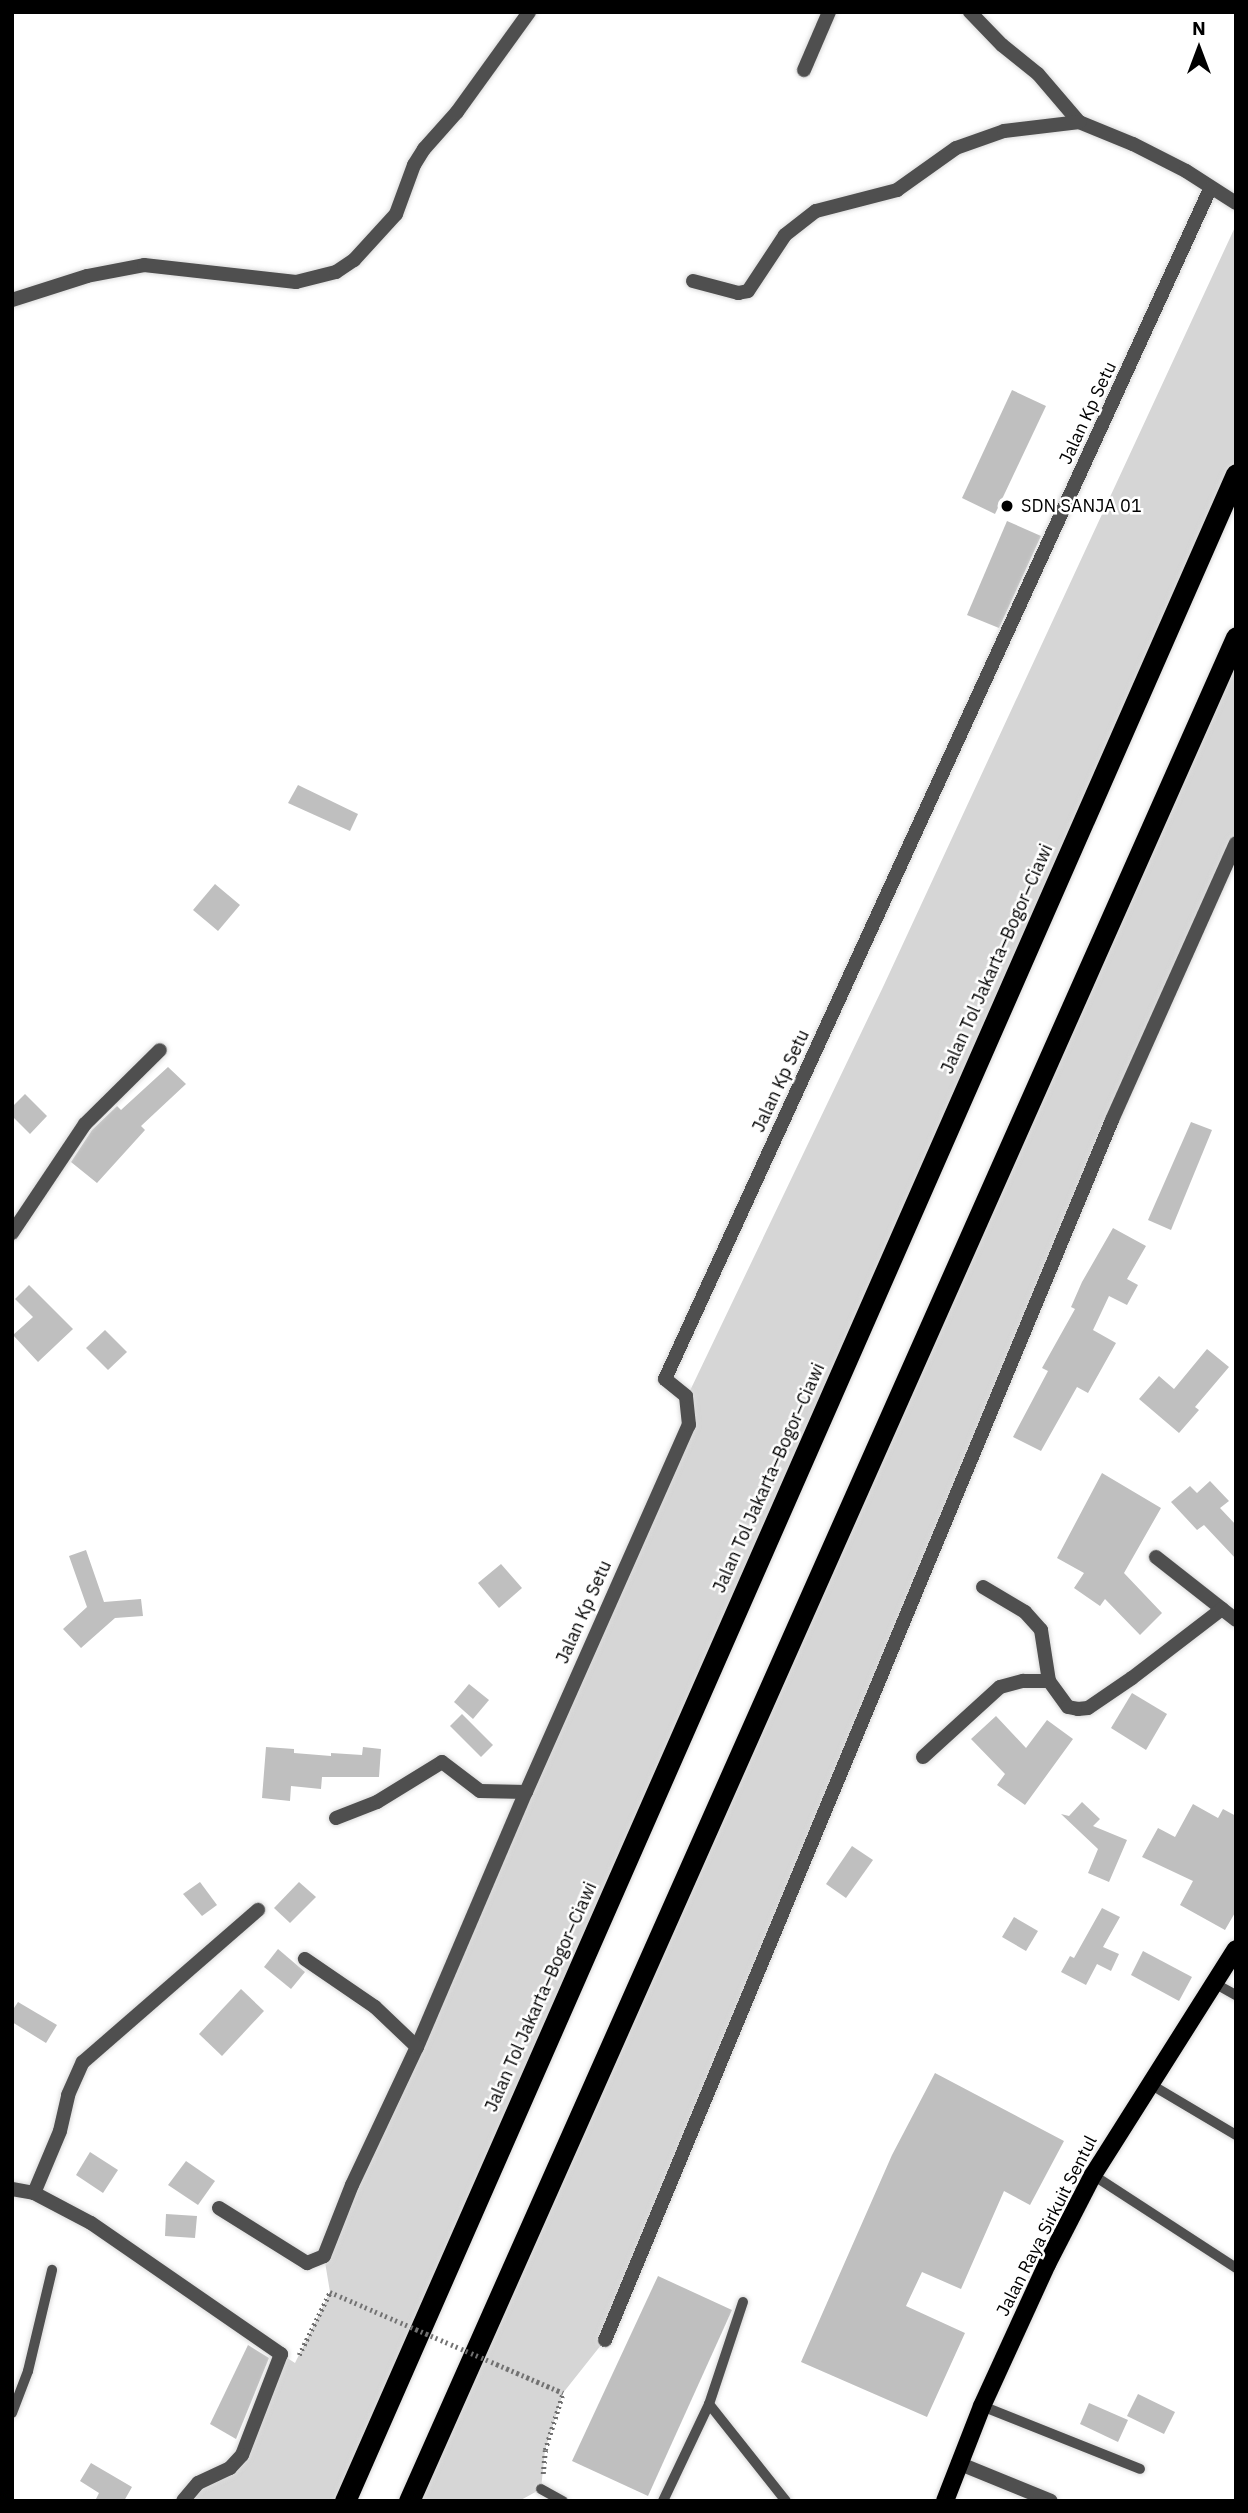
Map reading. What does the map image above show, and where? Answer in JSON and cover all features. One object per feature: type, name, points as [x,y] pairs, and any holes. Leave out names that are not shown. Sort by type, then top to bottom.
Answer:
[{"type":"highway","name":"Jalan Tol Jakarta–Bogor–Ciawi","points":[[345,2501],[1236,474]]},
{"type":"highway","points":[[409,2501],[1236,636]]},
{"type":"main road","name":"Jalan Raya Sirkuit Sentul","points":[[945,2501],[982,2406],[1047,2264],[1093,2175],[1236,1949]]},
{"type":"street","points":[[12,300],[87,276],[144,265],[296,282],[336,272],[354,260],[396,214],[414,165],[424,149],[457,112],[528,12]]},
{"type":"street","points":[[804,70],[829,12]]},
{"type":"street","points":[[970,12],[1002,45],[1038,74],[1079,122],[1186,171],[1210,189],[1236,203]]},
{"type":"street","points":[[693,281],[738,293],[748,291],[785,235],[816,211],[897,190],[956,148],[1004,131],[1079,122]]},
{"type":"street","name":"Jalan Kp Setu","points":[[526,1792],[689,1425],[686,1396],[666,1379],[1210,189]]},
{"type":"street","points":[[605,2340],[1107,1131],[1236,843]]},
{"type":"street","points":[[12,1233],[85,1124],[160,1050]]},
{"type":"street","points":[[1156,1557],[1236,1620]]},
{"type":"street","points":[[984,1587],[1025,1612],[1041,1630],[1049,1681],[1068,1707],[1088,1708],[1222,1609]]},
{"type":"street","points":[[923,1757],[1000,1687],[1023,1681],[1049,1681]]},
{"type":"street","points":[[219,2208],[307,2263],[324,2256],[352,2185],[417,2048],[526,1792],[480,1791],[442,1762],[377,1802],[337,1818]]},
{"type":"street","points":[[34,2193],[60,2131],[68,2095],[83,2062],[258,1910]]},
{"type":"street","points":[[305,1959],[375,2007],[417,2048]]},
{"type":"street","points":[[12,2189],[34,2193],[91,2222],[281,2354],[242,2455],[229,2468],[198,2483],[183,2501]]},
{"type":"street","points":[[958,2463],[1051,2501]]},
{"type":"lane","points":[[1214,1983],[1236,1995]]},
{"type":"lane","points":[[1150,2084],[1236,2136]]},
{"type":"lane","points":[[1093,2175],[1236,2268]]},
{"type":"lane","points":[[12,2413],[28,2371],[52,2270]]},
{"type":"lane","points":[[663,2501],[709,2403],[743,2302]]},
{"type":"lane","points":[[709,2403],[786,2501]]},
{"type":"lane","points":[[982,2406],[1140,2469]]},
{"type":"lane","points":[[541,2489],[563,2501]]},
{"type":"path","points":[[281,2354],[295,2363],[330,2292],[563,2393],[545,2450],[541,2489]]},
{"type":"shaded area","points":[[1236,225],[1236,474],[345,2501],[183,2501],[229,2468],[281,2354],[295,2363],[330,2292],[324,2256],[689,1425],[687,1397],[883,987]]},
{"type":"shaded area","points":[[1236,637],[1236,845],[1084,1186],[605,2340],[563,2393],[545,2450],[541,2489],[519,2501],[411,2501]]},
{"type":"building","points":[[1012,390],[1046,406],[995,514],[962,498]]},
{"type":"building","points":[[1007,521],[1041,536],[999,628],[967,615]]},
{"type":"building","points":[[298,785],[358,814],[350,831],[288,803]]},
{"type":"building","points":[[215,884],[240,905],[218,931],[193,910]]},
{"type":"building","points":[[168,1067],[186,1084],[141,1126],[145,1130],[97,1183],[71,1162],[92,1130],[117,1106],[121,1110]]},
{"type":"building","points":[[25,1094],[47,1116],[30,1134],[12,1116],[12,1107]]},
{"type":"building","points":[[1191,1122],[1212,1130],[1171,1230],[1148,1220]]},
{"type":"building","points":[[1113,1228],[1146,1246],[1127,1279],[1138,1285],[1127,1305],[1109,1296],[1093,1330],[1116,1343],[1088,1393],[1077,1387],[1041,1451],[1013,1437],[1048,1371],[1042,1368],[1075,1309],[1071,1307],[1082,1282]]},
{"type":"building","points":[[29,1285],[73,1329],[38,1362],[13,1335],[33,1317],[15,1299]]},
{"type":"building","points":[[105,1330],[127,1352],[108,1370],[86,1348]]},
{"type":"building","points":[[1207,1349],[1229,1367],[1195,1407],[1199,1410],[1179,1433],[1139,1399],[1159,1376],[1174,1389]]},
{"type":"building","points":[[1102,1473],[1161,1508],[1124,1573],[1162,1613],[1140,1635],[1105,1599],[1100,1606],[1074,1588],[1084,1573],[1057,1558]]},
{"type":"building","points":[[1210,1481],[1229,1501],[1220,1508],[1236,1525],[1236,1559],[1204,1525],[1197,1530],[1171,1502],[1190,1486],[1197,1493]]},
{"type":"building","points":[[86,1550],[104,1602],[141,1599],[143,1616],[115,1618],[81,1648],[63,1629],[87,1607],[69,1556]]},
{"type":"building","points":[[501,1564],[522,1588],[499,1608],[478,1583]]},
{"type":"building","points":[[469,1684],[489,1700],[473,1719],[454,1702]]},
{"type":"building","points":[[1132,1693],[1167,1714],[1146,1750],[1111,1728]]},
{"type":"building","points":[[462,1714],[493,1745],[481,1757],[450,1726]]},
{"type":"building","points":[[996,1716],[1026,1748],[1047,1720],[1073,1739],[1025,1805],[997,1785],[1005,1774],[971,1739]]},
{"type":"building","points":[[266,1747],[294,1749],[294,1753],[331,1756],[331,1753],[362,1755],[363,1747],[381,1749],[379,1777],[322,1777],[321,1789],[291,1786],[290,1801],[262,1798]]},
{"type":"building","points":[[1082,1802],[1100,1819],[1093,1826],[1127,1840],[1109,1882],[1088,1873],[1098,1849],[1061,1814],[1069,1816]]},
{"type":"building","points":[[1193,1804],[1218,1818],[1223,1809],[1236,1816],[1236,1911],[1225,1930],[1180,1905],[1193,1881],[1142,1857],[1158,1828],[1175,1837]]},
{"type":"building","points":[[852,1846],[873,1860],[846,1898],[826,1884]]},
{"type":"building","points":[[200,1882],[217,1905],[202,1916],[183,1894]]},
{"type":"building","points":[[299,1882],[316,1897],[290,1923],[274,1908]]},
{"type":"building","points":[[1102,1908],[1120,1917],[1103,1947],[1119,1954],[1111,1971],[1097,1964],[1086,1985],[1061,1972],[1070,1956],[1074,1958]]},
{"type":"building","points":[[1014,1917],[1038,1931],[1026,1951],[1002,1937]]},
{"type":"building","points":[[278,1949],[305,1972],[291,1989],[264,1967]]},
{"type":"building","points":[[1143,1951],[1192,1977],[1179,2001],[1131,1975]]},
{"type":"building","points":[[241,1989],[264,2011],[222,2056],[199,2034]]},
{"type":"building","points":[[18,2002],[57,2025],[46,2043],[12,2022],[12,2011]]},
{"type":"building","points":[[935,2073],[1064,2141],[1030,2205],[1004,2191],[961,2289],[922,2272],[906,2306],[965,2333],[927,2417],[801,2362],[892,2155]]},
{"type":"building","points":[[90,2152],[118,2170],[103,2193],[76,2175]]},
{"type":"building","points":[[186,2161],[215,2181],[198,2205],[168,2185]]},
{"type":"building","points":[[166,2214],[197,2216],[195,2238],[165,2236]]},
{"type":"building","points":[[658,2276],[732,2310],[648,2496],[572,2461]]},
{"type":"building","points":[[248,2345],[269,2358],[236,2439],[210,2424]]},
{"type":"building","points":[[1138,2394],[1175,2412],[1164,2434],[1127,2416]]},
{"type":"building","points":[[1089,2403],[1128,2420],[1118,2442],[1080,2424]]},
{"type":"building","points":[[91,2463],[132,2487],[124,2501],[95,2501],[99,2493],[80,2481]]},
{"type":"place","name":"SDN SANJA 01","points":[[1007,506]]}]
